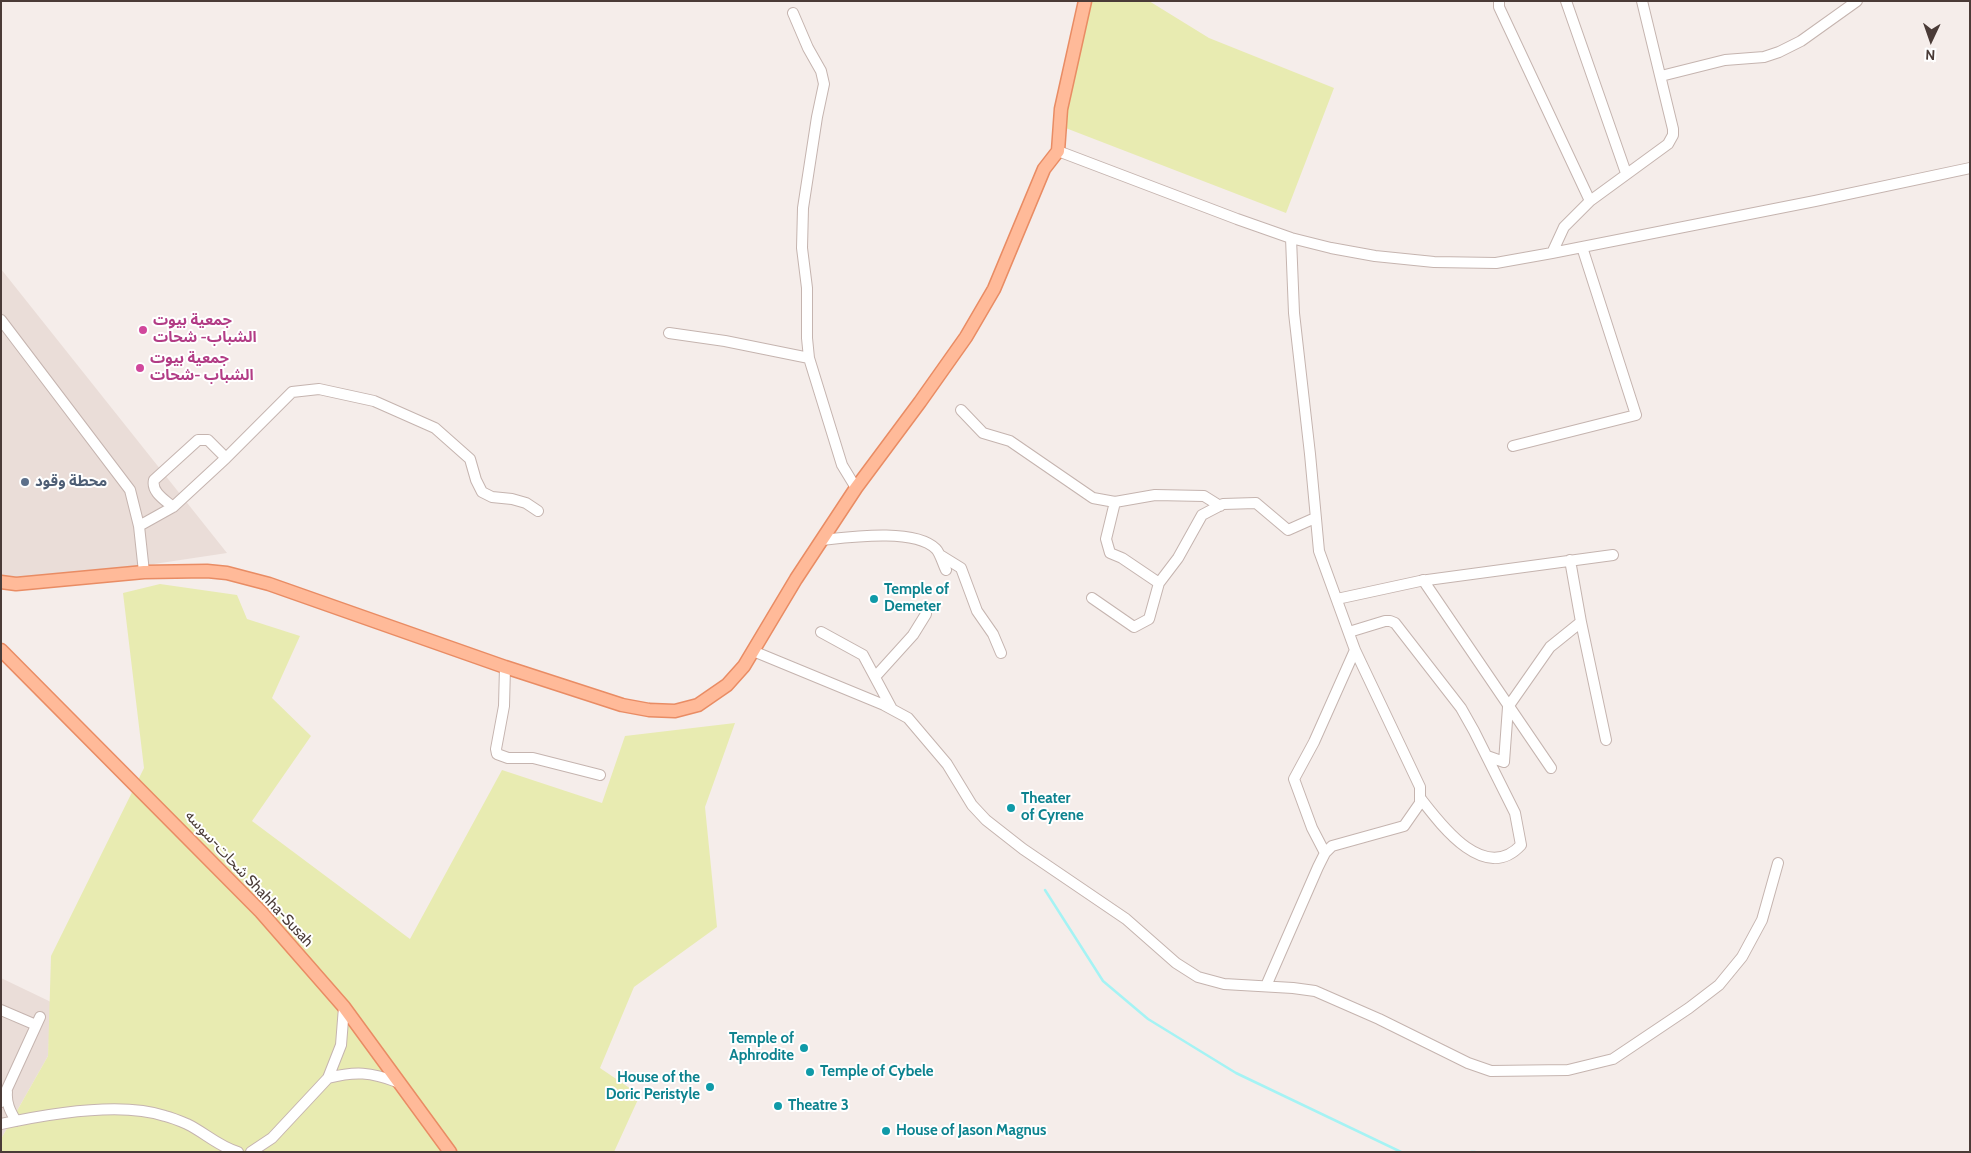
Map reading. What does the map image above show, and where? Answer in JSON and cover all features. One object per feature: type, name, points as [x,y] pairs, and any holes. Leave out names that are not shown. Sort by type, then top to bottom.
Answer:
[{"type":"main road","points":[[1,582],[16,584],[144,572],[206,571],[249,578],[505,667],[622,705],[649,710],[675,711],[698,705],[715,695],[735,676],[753,651],[856,488],[920,402],[966,337],[985,306],[1003,272],[1044,169],[1058,151],[1061,109],[1085,1]]},
{"type":"main road","points":[[1,592],[16,584]]},
{"type":"main road","name":"شحات-سوسه Shahha-Susah","points":[[1,650],[261,912],[344,1008],[450,1152]]},
{"type":"street","points":[[1499,1],[1499,7],[1590,201]]},
{"type":"street","points":[[1566,1],[1626,173]]},
{"type":"street","points":[[1552,253],[1564,227],[1590,201],[1668,144],[1673,135],[1642,1]]},
{"type":"street","points":[[1660,76],[1725,60],[1764,57],[1779,52],[1801,41],[1858,1]]},
{"type":"street","points":[[793,13],[808,48],[821,71],[824,84],[803,208],[802,248],[809,358],[842,465],[856,488]]},
{"type":"street","points":[[1058,151],[1237,220],[1291,238],[1375,256],[1434,262],[1496,263],[1814,201],[1970,168]]},
{"type":"street","points":[[1266,986],[1325,853],[1332,846],[1339,843],[1404,826],[1420,803],[1421,798],[1420,787],[1355,650],[1319,551],[1294,313],[1291,238]]},
{"type":"street","points":[[1514,446],[1636,415],[1582,247]]},
{"type":"street","points":[[1,320],[130,490],[138,526],[144,572]]},
{"type":"street","points":[[669,333],[725,341],[809,358]]},
{"type":"street","points":[[138,526],[174,507],[292,392],[319,389],[374,401],[435,428],[470,459],[476,480],[482,492],[492,497],[512,499],[526,503],[538,511]]},
{"type":"street","points":[[961,410],[983,433],[1010,441],[1093,498],[1115,502],[1155,495],[1204,496],[1220,506]]},
{"type":"street","points":[[174,507],[154,490],[154,480],[198,440],[208,440],[226,458]]},
{"type":"street","points":[[1115,502],[1106,539],[1110,553],[1122,558],[1159,583]]},
{"type":"street","points":[[1092,598],[1134,627],[1149,619],[1159,583],[1178,558],[1202,514],[1224,504],[1256,503],[1288,530],[1315,518]]},
{"type":"street","points":[[822,540],[874,535],[917,538],[936,549],[946,570]]},
{"type":"street","points":[[939,554],[961,568],[977,611],[1002,653]]},
{"type":"street","points":[[1336,599],[1423,580],[1613,555]]},
{"type":"street","points":[[1570,560],[1606,740]]},
{"type":"street","points":[[1423,580],[1551,768]]},
{"type":"street","points":[[875,677],[913,635],[926,614]]},
{"type":"street","points":[[1349,632],[1385,621],[1393,622],[1461,708],[1515,813],[1521,845],[1507,855],[1494,857],[1470,850],[1452,837],[1421,798]]},
{"type":"street","points":[[1487,756],[1504,762],[1508,707],[1550,647],[1581,622]]},
{"type":"street","points":[[822,632],[864,655],[892,709]]},
{"type":"street","points":[[1325,853],[1312,828],[1294,779],[1314,742],[1355,650]]},
{"type":"street","points":[[753,651],[892,709],[908,718],[947,764],[972,805],[986,820],[1023,849],[1126,919],[1176,963],[1198,977],[1211,982],[1315,991],[1379,1019],[1468,1063],[1491,1071],[1568,1070],[1613,1059],[1642,1041],[1719,985],[1742,957],[1762,920],[1778,863]]},
{"type":"street","points":[[505,667],[504,706],[496,749],[498,754],[508,758],[533,758],[600,775]]},
{"type":"street","points":[[251,1152],[272,1138],[328,1078],[341,1045],[344,1008]]},
{"type":"street","points":[[1,1010],[38,1021],[1,1102]]},
{"type":"street","points":[[328,1078],[345,1073],[363,1072],[381,1075],[398,1082]]},
{"type":"street","points":[[8,1086],[6,1099],[16,1121]]},
{"type":"street","points":[[1,1124],[91,1111],[132,1109],[165,1115],[188,1124],[238,1152]]},
{"type":"shaded area","points":[[1,269],[227,553],[1,587]]},
{"type":"shaded area","points":[[1,978],[51,1002],[48,1056],[1,1139]]},
{"type":"green space","points":[[1090,1],[1149,1],[1209,38],[1334,88],[1286,213],[1063,127]]},
{"type":"green space","points":[[160,584],[237,595],[247,619],[300,636],[272,698],[311,736],[252,821],[410,939],[502,770],[602,803],[625,736],[735,723],[705,807],[717,927],[634,987],[600,1068],[640,1095],[614,1152],[1,1152],[1,1139],[48,1056],[51,956],[144,768],[123,593]]},
{"type":"waterway","points":[[1045,890],[1103,981],[1148,1019],[1236,1073],[1401,1152]]},
{"type":"place","name":"جمعية بيوت الشباب- شحات","points":[[143,330]]},
{"type":"place","name":"جمعية بيوت الشباب -شحات","points":[[140,368]]},
{"type":"place","name":"محطة وقود","points":[[25,482]]},
{"type":"place","name":"Temple of Demeter","points":[[874,599]]},
{"type":"place","name":"Theater of Cyrene","points":[[1011,808]]},
{"type":"place","name":"Temple of Aphrodite","points":[[804,1048]]},
{"type":"place","name":"Temple of Cybele","points":[[810,1072]]},
{"type":"place","name":"House of the Doric Peristyle","points":[[710,1087]]},
{"type":"place","name":"Theatre 3","points":[[778,1106]]},
{"type":"place","name":"House of Jason Magnus","points":[[886,1131]]}]
